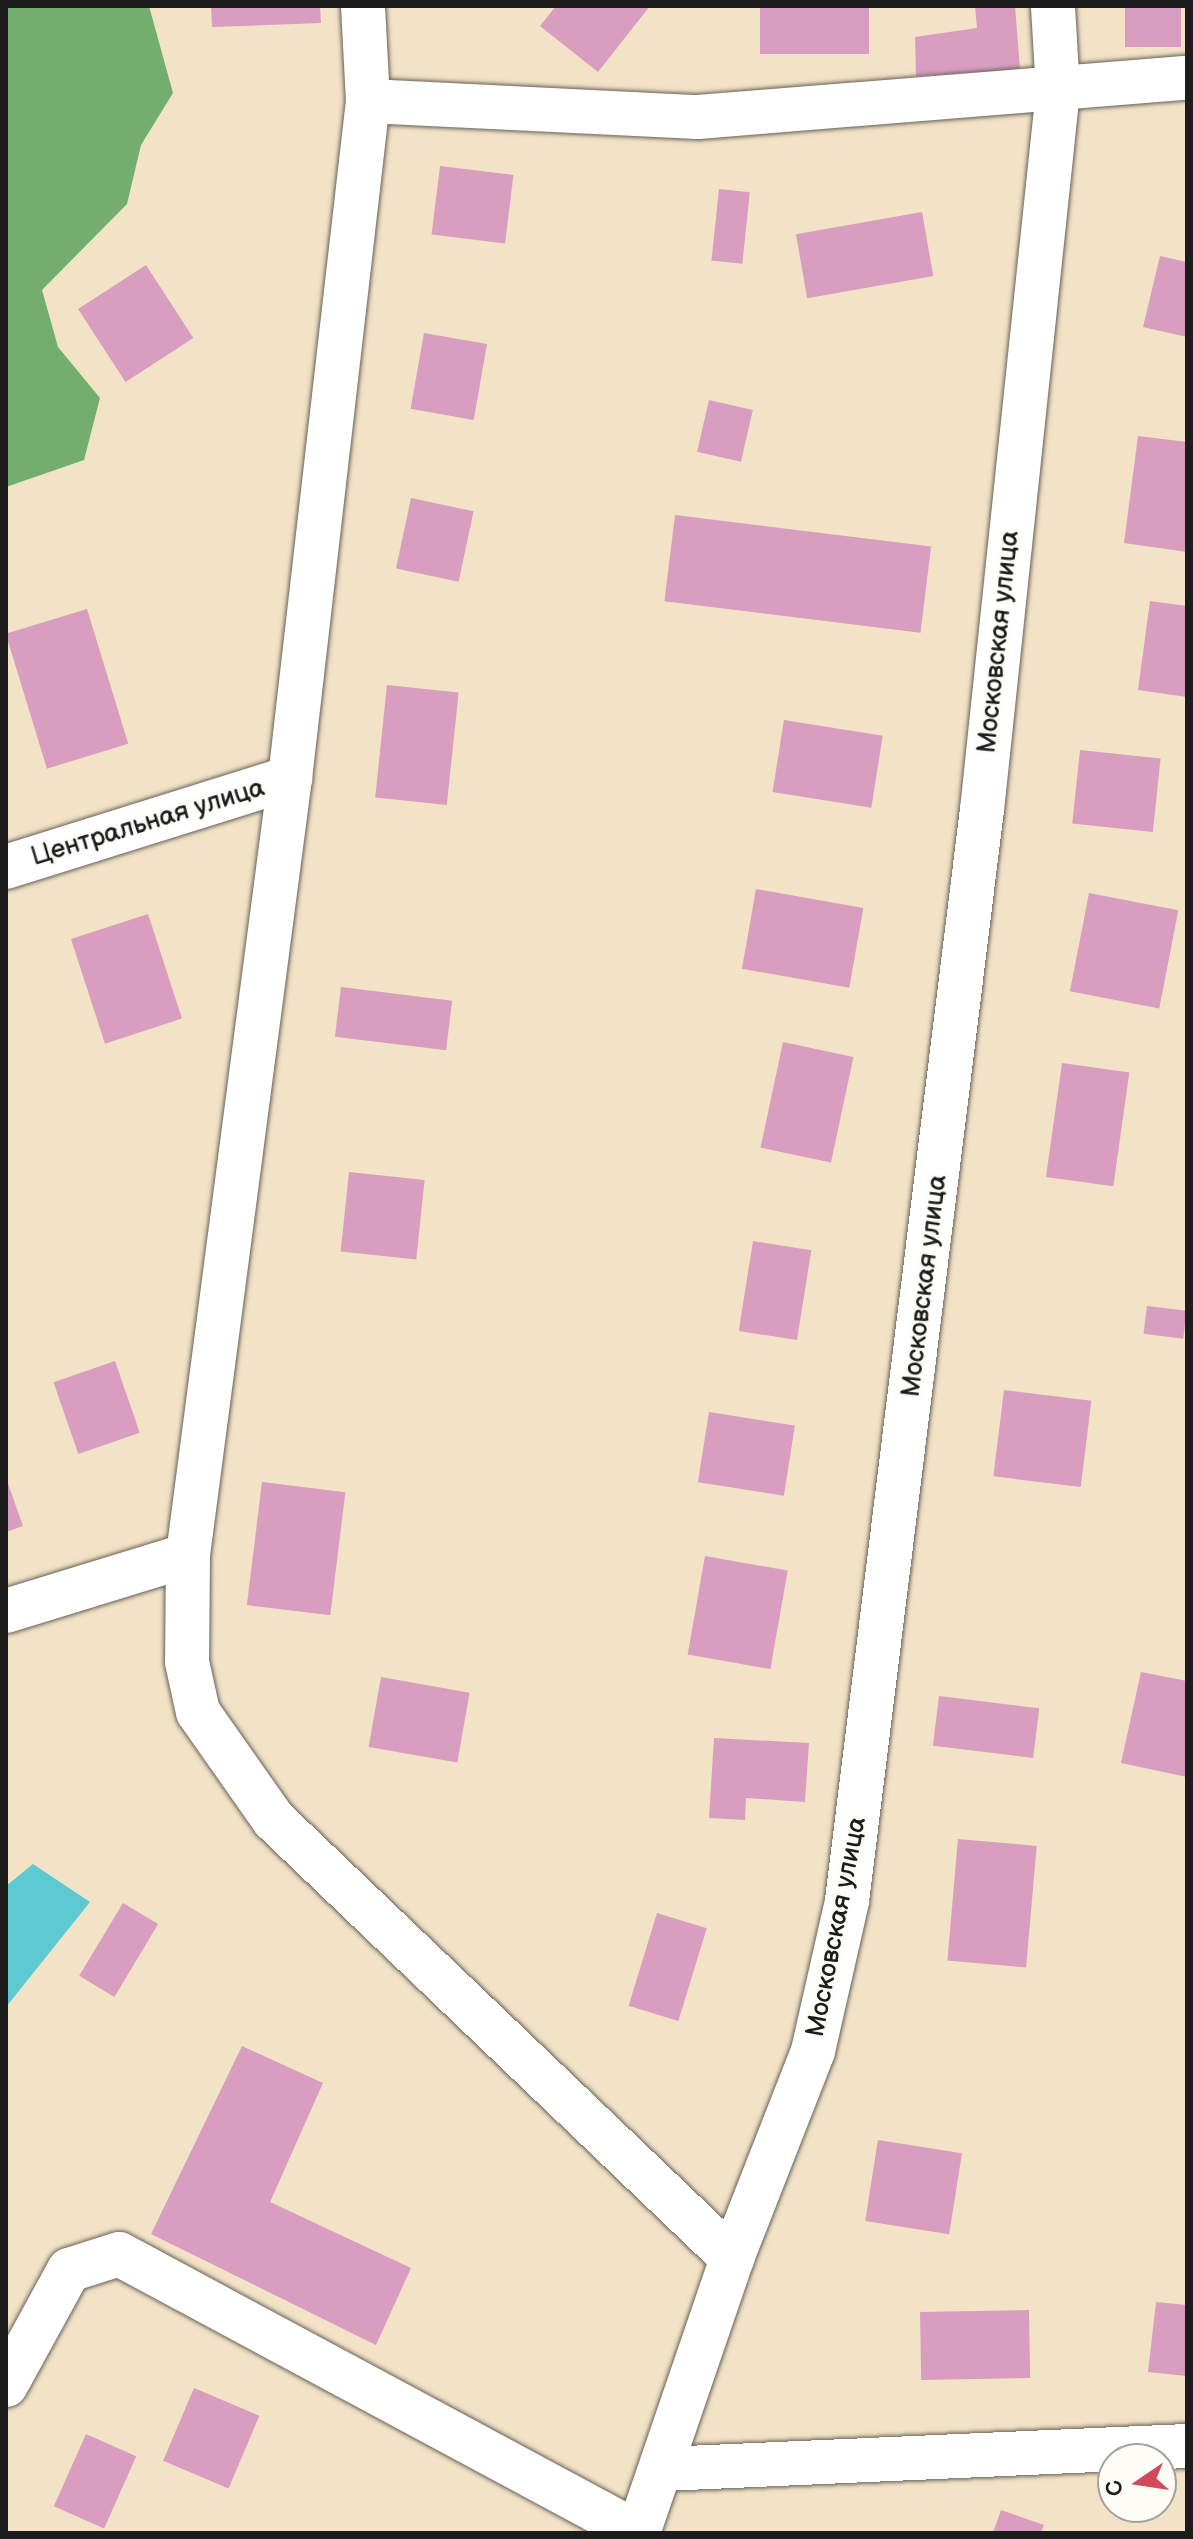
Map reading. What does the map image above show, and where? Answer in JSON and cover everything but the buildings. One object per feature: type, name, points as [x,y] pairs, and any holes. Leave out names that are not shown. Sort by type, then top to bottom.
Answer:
[{"type":"street","points":[[363,6],[368,101],[290,778],[188,1555],[187,1662],[198,1712],[232,1769],[274,1820],[732,2258]]},
{"type":"street","name":"Московская улица","points":[[638,2533],[664,2469],[732,2258],[813,2051],[847,1901],[980,825],[1058,91],[1053,6]]},
{"type":"street","points":[[368,101],[698,117],[1058,91],[1187,78]]},
{"type":"street","name":"Центральная улица","points":[[6,867],[290,778]]},
{"type":"street","points":[[6,1611],[188,1555]]},
{"type":"street","points":[[6,2385],[69,2270],[119,2254],[638,2533]]},
{"type":"street","points":[[664,2469],[1187,2446]]},
{"type":"green space","points":[[6,6],[149,6],[173,93],[141,145],[127,204],[42,290],[58,347],[100,398],[84,460],[6,487]]},
{"type":"water","points":[[33,1864],[90,1902],[6,2007],[6,1886]]}]
